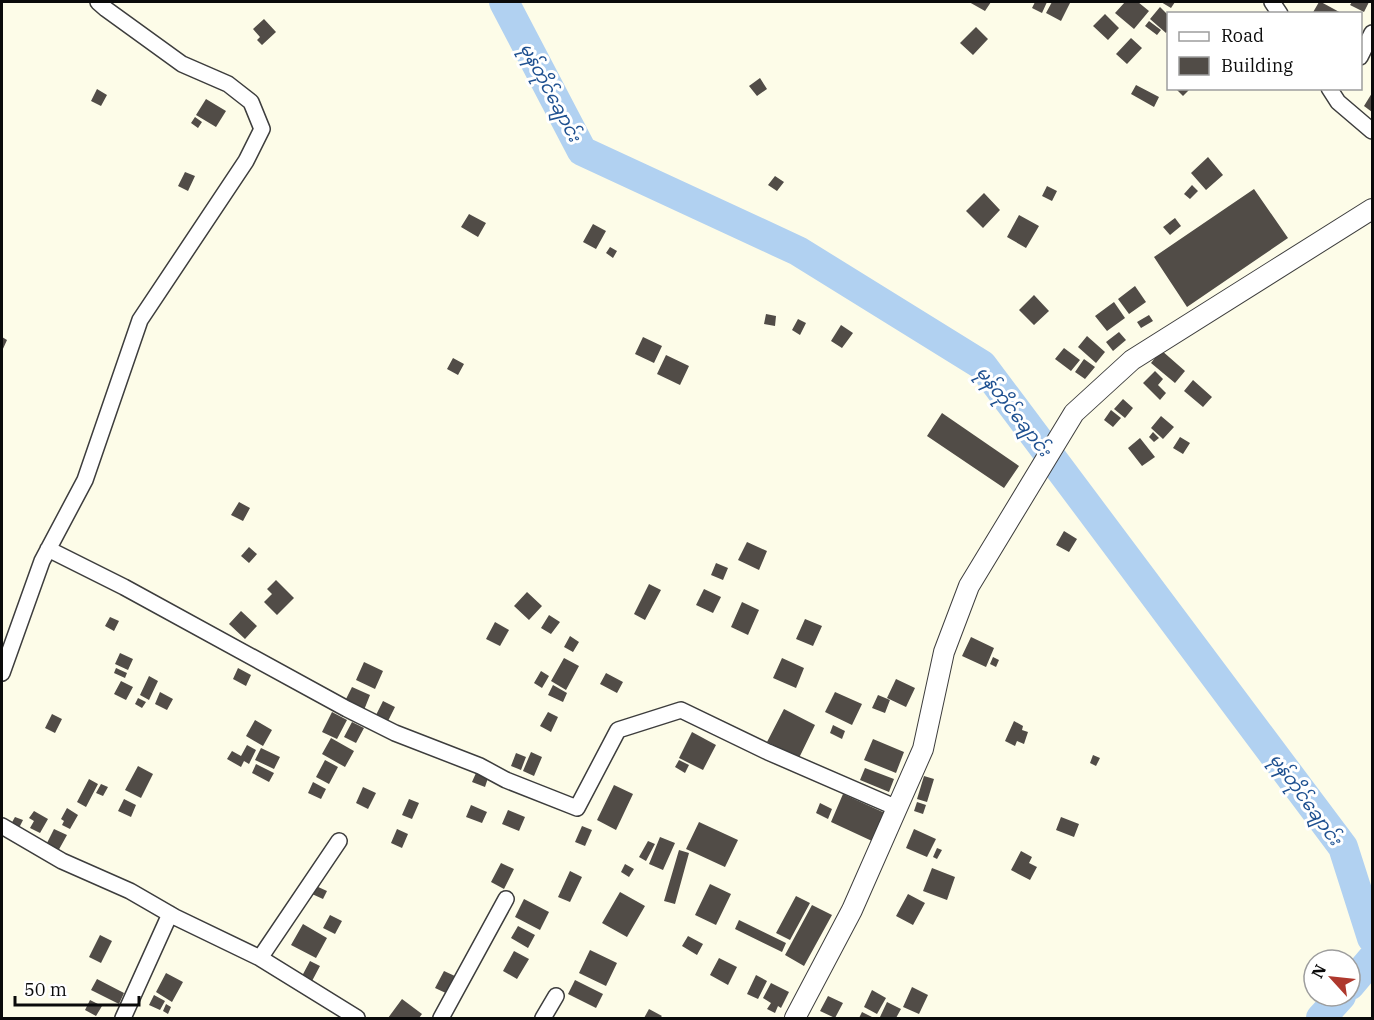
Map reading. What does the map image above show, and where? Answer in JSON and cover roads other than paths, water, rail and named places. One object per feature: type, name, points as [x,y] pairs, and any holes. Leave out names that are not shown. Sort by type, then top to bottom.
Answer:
[{"type":"street","points":[[2,673],[42,561],[85,480],[140,320],[246,162],[262,129],[251,102],[228,84],[182,64],[98,2]]},
{"type":"street","points":[[1362,53],[1372,33]]},
{"type":"street","points":[[1337,93],[1372,131]]},
{"type":"street","points":[[795,1018],[852,910],[923,749],[944,652],[969,586],[1074,413],[1132,360],[1372,209]]},
{"type":"street","points":[[48,549],[124,587],[366,719],[577,808],[618,730],[681,710],[768,752],[897,808]]},
{"type":"street","points":[[2,826],[62,861],[130,891],[170,914],[261,958],[357,1018]]},
{"type":"street","points":[[261,958],[339,841]]},
{"type":"street","points":[[441,1018],[506,899]]},
{"type":"street","points":[[123,1018],[170,914]]},
{"type":"street","points":[[543,1018],[556,996]]},
{"type":"waterway","name":"မုန်တိုင်ချောင်း","points":[[504,2],[582,151],[798,251],[982,365],[1343,847],[1372,938]]},
{"type":"waterway","name":"မုန်တိုင်ချောင်း","points":[[1362,971],[1372,959]]},
{"type":"waterway","name":"မုန်တိုင်ချောင်း","points":[[1321,1018],[1330,1008]]}]
